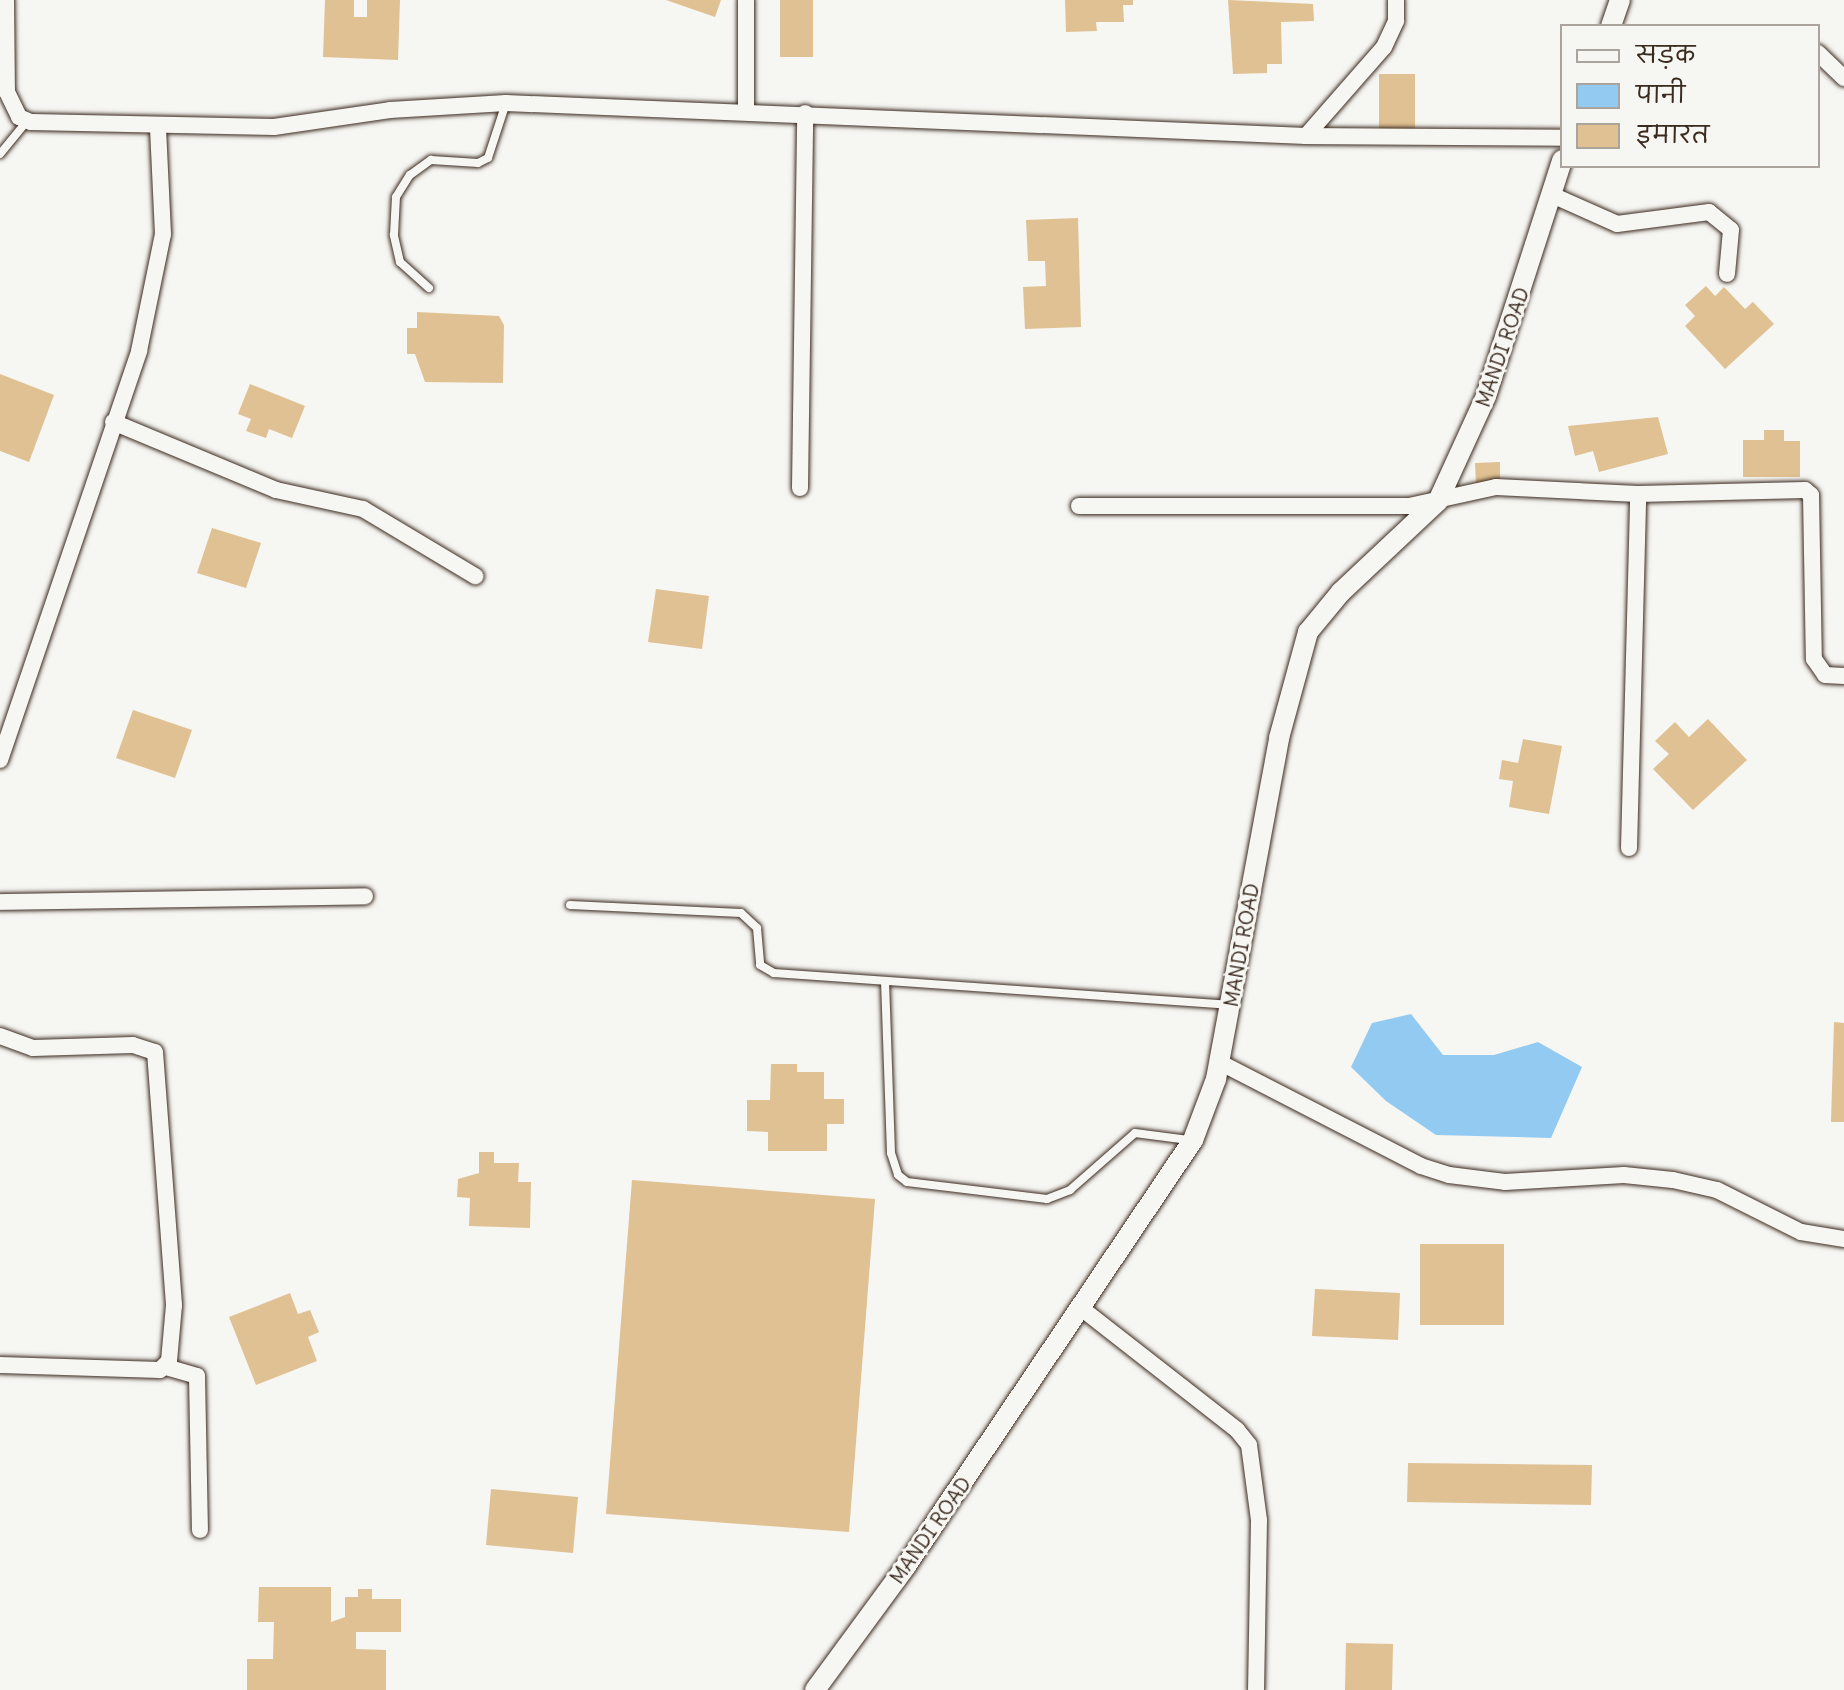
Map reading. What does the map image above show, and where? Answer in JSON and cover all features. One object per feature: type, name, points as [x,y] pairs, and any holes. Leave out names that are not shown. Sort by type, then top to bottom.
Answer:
[{"type":"street","points":[[6,0],[7,92],[13,110],[27,121],[158,127],[274,127],[390,110],[506,103],[1306,136],[1560,138]]},
{"type":"street","points":[[746,0],[746,112]]},
{"type":"street","points":[[1306,136],[1384,47],[1396,21],[1396,0]]},
{"type":"street","points":[[1612,24],[1620,0]]},
{"type":"street","points":[[1820,55],[1844,78]]},
{"type":"street","points":[[800,488],[805,113]]},
{"type":"street","points":[[0,760],[3,740],[139,351],[163,234],[158,127]]},
{"type":"street","name":"MANDI ROAD","points":[[815,1690],[1081,1308],[1193,1140],[1219,1062],[1279,738],[1308,632],[1341,592],[1438,501],[1486,396],[1560,167]]},
{"type":"street","points":[[1552,195],[1617,224],[1709,212],[1731,230],[1727,274]]},
{"type":"street","points":[[113,422],[276,490],[363,509],[475,576]]},
{"type":"street","points":[[1079,506],[1409,506],[1496,487],[1638,494],[1810,493],[1814,659],[1825,675],[1844,676]]},
{"type":"street","points":[[1629,848],[1638,494]]},
{"type":"street","points":[[0,902],[365,896]]},
{"type":"street","points":[[0,1036],[33,1048],[133,1045],[155,1052],[173,1269],[166,1367]]},
{"type":"street","points":[[1219,1062],[1421,1166],[1449,1175],[1505,1182],[1624,1175],[1673,1180],[1717,1190],[1801,1232],[1844,1239]]},
{"type":"street","points":[[1081,1308],[1237,1430],[1249,1445],[1259,1520],[1256,1690]]},
{"type":"street","points":[[0,1365],[166,1367],[197,1376],[200,1530]]},
{"type":"lane","points":[[429,288],[400,262],[394,235],[396,197],[410,175],[431,160],[478,163],[488,158],[506,103]]},
{"type":"lane","points":[[0,154],[27,121]]},
{"type":"lane","points":[[570,905],[741,913],[754,922],[760,965],[767,971],[1230,1005]]},
{"type":"lane","points":[[885,981],[891,1153],[898,1175],[907,1182],[1047,1199],[1070,1190],[1135,1133],[1193,1140]]},
{"type":"water","points":[[1411,1014],[1443,1055],[1494,1055],[1538,1042],[1582,1067],[1551,1138],[1436,1135],[1386,1101],[1351,1067],[1372,1023]]},
{"type":"building","points":[[325,0],[354,0],[354,17],[367,17],[367,0],[400,0],[398,60],[323,57]]},
{"type":"building","points":[[666,0],[721,0],[715,17]]},
{"type":"building","points":[[780,0],[813,0],[813,57],[780,57]]},
{"type":"building","points":[[1065,0],[1133,0],[1133,5],[1123,5],[1124,22],[1096,22],[1097,31],[1066,32]]},
{"type":"building","points":[[1228,0],[1313,4],[1314,21],[1281,22],[1282,64],[1267,64],[1267,73],[1233,74]]},
{"type":"building","points":[[1379,74],[1415,74],[1415,132],[1379,131]]},
{"type":"building","points":[[1078,218],[1081,327],[1025,329],[1023,287],[1046,286],[1045,261],[1028,261],[1026,220]]},
{"type":"building","points":[[1706,286],[1715,296],[1724,287],[1745,309],[1753,302],[1774,324],[1725,369],[1685,326],[1695,316],[1685,305]]},
{"type":"building","points":[[417,312],[499,316],[504,325],[503,383],[425,382],[415,354],[407,354],[407,328],[417,328]]},
{"type":"building","points":[[0,374],[54,395],[29,462],[0,451]]},
{"type":"building","points":[[250,384],[305,406],[292,438],[269,429],[266,438],[246,431],[251,419],[238,414]]},
{"type":"building","points":[[1658,417],[1668,454],[1599,472],[1593,451],[1575,456],[1568,426]]},
{"type":"building","points":[[1764,430],[1784,430],[1784,441],[1800,441],[1800,477],[1743,477],[1743,440],[1764,440]]},
{"type":"building","points":[[1500,462],[1500,482],[1476,483],[1475,463]]},
{"type":"building","points":[[212,528],[261,543],[246,588],[197,573]]},
{"type":"building","points":[[656,589],[709,596],[702,649],[648,642]]},
{"type":"building","points":[[133,710],[192,730],[175,778],[116,758]]},
{"type":"building","points":[[1708,719],[1747,760],[1693,810],[1653,769],[1669,754],[1655,741],[1675,722],[1689,737]]},
{"type":"building","points":[[1523,739],[1562,746],[1549,814],[1509,807],[1513,781],[1499,779],[1502,760],[1518,763]]},
{"type":"building","points":[[1834,1022],[1844,1023],[1844,1122],[1831,1122]]},
{"type":"building","points":[[771,1064],[797,1064],[797,1072],[824,1072],[824,1099],[844,1099],[844,1124],[827,1124],[827,1151],[768,1151],[768,1132],[747,1131],[747,1100],[770,1100]]},
{"type":"building","points":[[479,1152],[494,1152],[494,1163],[519,1163],[518,1182],[531,1182],[530,1228],[469,1226],[470,1198],[457,1197],[458,1179],[479,1173]]},
{"type":"building","points":[[632,1180],[875,1199],[849,1532],[606,1514]]},
{"type":"building","points":[[1420,1244],[1504,1244],[1504,1325],[1420,1325]]},
{"type":"building","points":[[1315,1289],[1400,1293],[1398,1340],[1312,1336]]},
{"type":"building","points":[[290,1293],[298,1314],[310,1310],[319,1332],[308,1337],[317,1361],[256,1385],[229,1317]]},
{"type":"building","points":[[1408,1463],[1592,1465],[1591,1505],[1407,1502]]},
{"type":"building","points":[[491,1489],[578,1497],[573,1553],[486,1545]]},
{"type":"building","points":[[259,1587],[331,1587],[331,1622],[345,1617],[345,1597],[358,1597],[358,1589],[372,1589],[372,1599],[401,1599],[401,1632],[356,1632],[356,1649],[386,1650],[386,1690],[247,1690],[247,1659],[273,1659],[274,1622],[258,1622]]},
{"type":"building","points":[[1346,1643],[1393,1644],[1392,1690],[1345,1690]]}]
